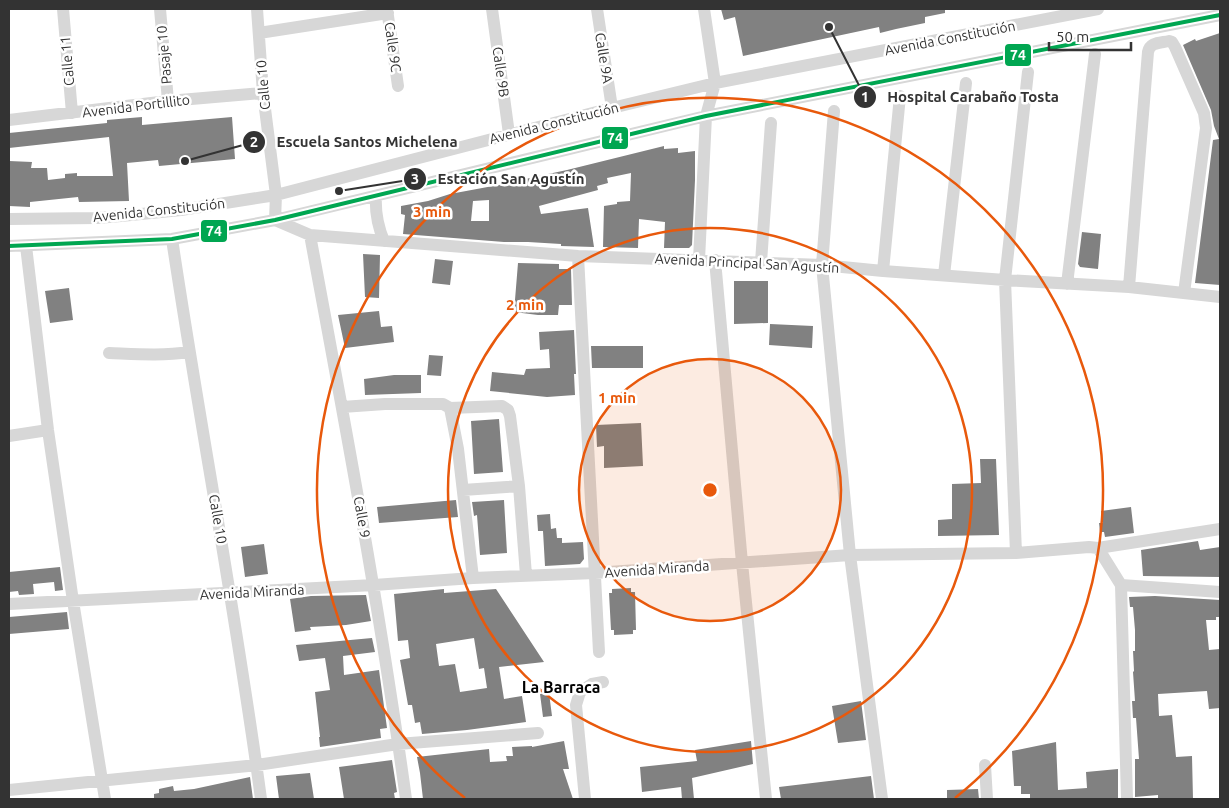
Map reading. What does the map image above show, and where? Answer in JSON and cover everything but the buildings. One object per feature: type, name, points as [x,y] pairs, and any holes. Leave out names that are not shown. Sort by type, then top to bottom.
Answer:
[{"type":"street","name":"Calle 11","points":[[63,9],[72,113]]},
{"type":"street","name":"Pasaje 10","points":[[160,9],[168,101]]},
{"type":"street","name":"Calle 10","points":[[257,9],[263,92],[276,195],[276,220]]},
{"type":"street","name":"Calle 9B","points":[[492,9],[509,134]]},
{"type":"street","name":"Calle 9A","points":[[597,9],[612,108]]},
{"type":"street","points":[[699,260],[706,116],[715,84],[704,9]]},
{"type":"street","name":"Avenida Constitución","points":[[9,219],[121,216],[182,210],[276,195],[509,134],[715,84],[1098,9]]},
{"type":"street","points":[[259,34],[387,11]]},
{"type":"street","name":"Calle 9C","points":[[387,11],[398,86]]},
{"type":"street","name":"Avenida Constitución","points":[[9,246],[172,239],[276,220],[706,116],[1220,15]]},
{"type":"street","points":[[1129,287],[1148,52],[1152,44],[1169,41],[1175,47],[1204,113],[1206,128],[1184,293]]},
{"type":"street","points":[[1067,284],[1095,54]]},
{"type":"street","points":[[1016,553],[1005,280],[1028,72]]},
{"type":"street","points":[[944,275],[966,83]]},
{"type":"street","name":"Avenida Portillito","points":[[9,120],[263,92]]},
{"type":"street","points":[[883,271],[900,96]]},
{"type":"street","points":[[834,111],[822,265],[850,555],[882,799]]},
{"type":"street","points":[[761,262],[771,123]]},
{"type":"street","points":[[376,196],[375,208],[384,241]]},
{"type":"street","name":"Avenida Principal San Agustín","points":[[276,220],[310,235],[384,241],[578,256],[822,265],[1005,280],[1129,287],[1220,296]]},
{"type":"street","name":"Calle 9","points":[[310,235],[374,585],[406,799]]},
{"type":"street","name":"Calle 10","points":[[172,239],[230,593],[261,799]]},
{"type":"street","points":[[26,246],[48,430],[105,799]]},
{"type":"street","points":[[578,256],[599,652]]},
{"type":"street","points":[[715,260],[742,563],[766,799]]},
{"type":"street","points":[[109,353],[144,355],[189,352]]},
{"type":"street","points":[[342,407],[385,404],[443,404],[450,408],[502,406],[508,410],[519,486],[526,575]]},
{"type":"street","points":[[450,408],[458,449],[473,578]]},
{"type":"street","points":[[9,436],[48,430]]},
{"type":"street","points":[[463,490],[519,486]]},
{"type":"street","name":"Avenida Miranda","points":[[9,604],[526,575],[595,573],[850,555],[1016,553],[1089,547],[1098,548],[1220,529]]},
{"type":"street","points":[[1098,548],[1121,585],[1127,799]]},
{"type":"street","points":[[1121,585],[1220,592]]},
{"type":"street","points":[[585,799],[576,705],[580,692],[592,684],[603,682]]},
{"type":"street","points":[[9,790],[257,765],[398,744],[538,733]]},
{"type":"street","points":[[985,765],[987,799]]},
{"type":"transit line","name":"74","points":[[9,246],[172,239],[275,220],[706,116],[1220,15]]},
{"type":"place","name":"Hospital Carabaño Tosta","points":[[829,27]]},
{"type":"place","name":"Escuela Santos Michelena","points":[[185,161]]},
{"type":"place","name":"Estación San Agustín","points":[[339,191]]},
{"type":"district","name":"La Barraca","points":[[561,687]]}]
